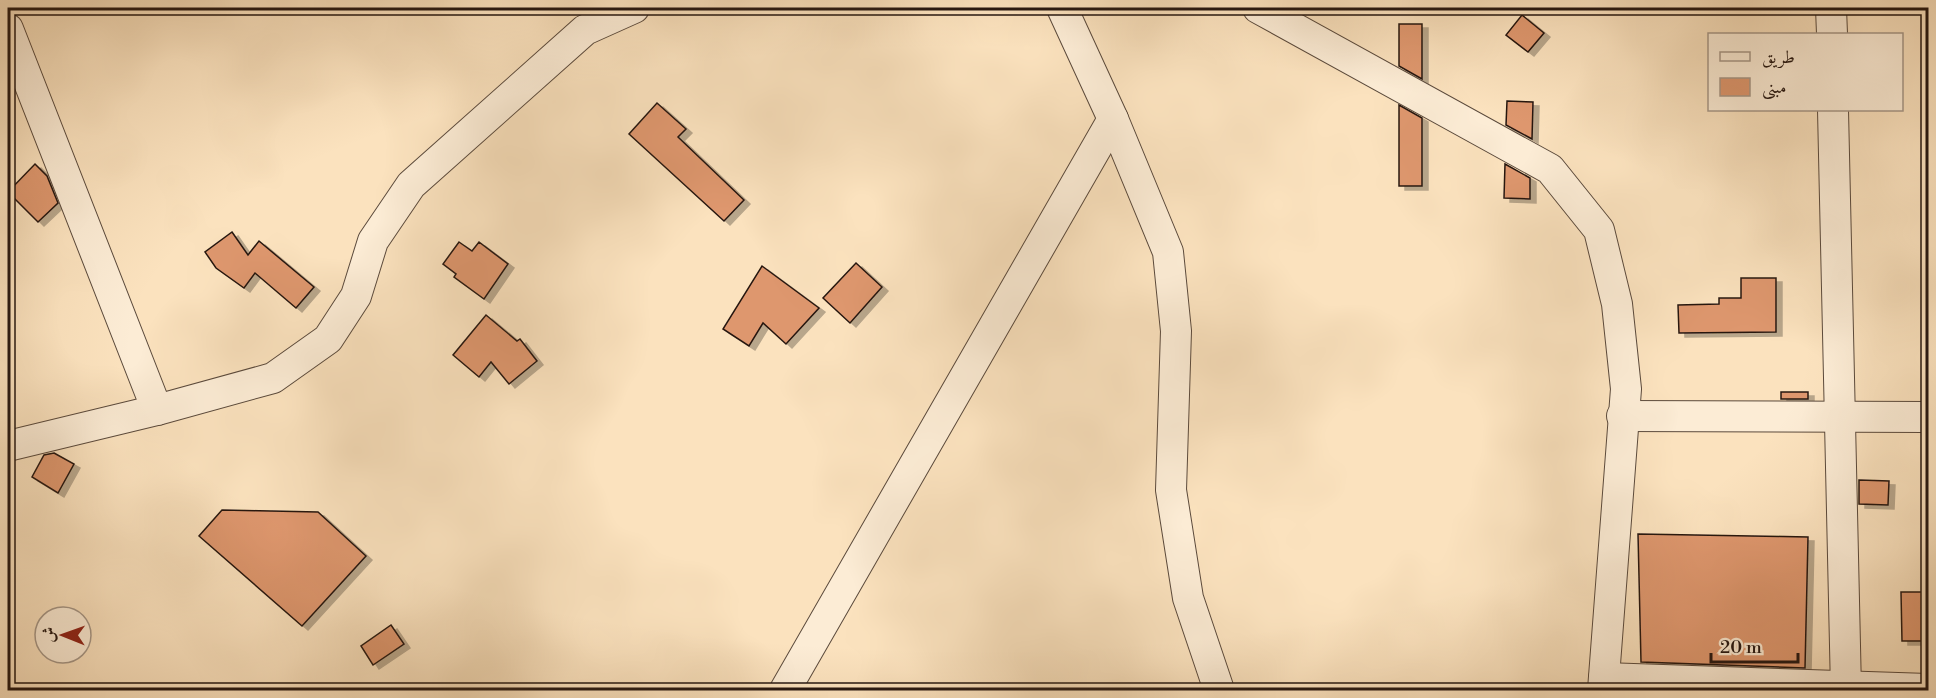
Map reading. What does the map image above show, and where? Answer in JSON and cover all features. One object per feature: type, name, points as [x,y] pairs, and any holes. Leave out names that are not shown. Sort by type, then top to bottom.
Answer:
[{"type":"street","points":[[8,447],[273,378],[328,339],[356,296],[373,241],[411,185],[585,30],[634,8]]},
{"type":"street","points":[[1062,8],[1113,119],[1168,252],[1176,331],[1171,490],[1188,598],[1219,690]]},
{"type":"street","points":[[1258,8],[1550,168],[1599,230],[1617,304],[1626,389],[1622,416],[1604,684],[1929,689]]},
{"type":"street","points":[[1831,8],[1832,33]]},
{"type":"street","points":[[8,29],[157,410]]},
{"type":"street","points":[[1833,111],[1846,689]]},
{"type":"street","points":[[785,690],[1113,119]]},
{"type":"street","points":[[1622,416],[1929,417]]},
{"type":"building","points":[[1522,15],[1544,33],[1528,52],[1506,35]]},
{"type":"building","points":[[1399,24],[1422,24],[1422,79],[1399,66]]},
{"type":"building","points":[[1507,101],[1533,102],[1532,139],[1506,125]]},
{"type":"building","points":[[657,103],[686,129],[678,137],[744,200],[724,221],[629,134]]},
{"type":"building","points":[[1399,105],[1422,118],[1422,186],[1399,186]]},
{"type":"building","points":[[35,164],[47,176],[58,203],[38,222],[8,192]]},
{"type":"building","points":[[1505,164],[1530,178],[1530,199],[1504,198]]},
{"type":"building","points":[[232,232],[248,255],[259,241],[314,287],[296,308],[255,273],[244,288],[216,268],[205,252]]},
{"type":"building","points":[[459,242],[472,251],[479,242],[508,264],[484,299],[454,277],[456,274],[443,264]]},
{"type":"building","points":[[856,263],[882,287],[850,323],[823,298]]},
{"type":"building","points":[[762,266],[819,308],[786,344],[763,323],[749,346],[723,329]]},
{"type":"building","points":[[1741,278],[1776,278],[1776,332],[1679,333],[1678,305],[1719,304],[1719,298],[1741,298]]},
{"type":"building","points":[[486,315],[517,341],[520,339],[537,361],[509,384],[491,362],[479,377],[453,355]]},
{"type":"building","points":[[1781,392],[1808,392],[1808,399],[1781,399]]},
{"type":"building","points":[[54,453],[74,464],[58,493],[32,477],[44,455]]},
{"type":"building","points":[[1859,480],[1889,481],[1888,505],[1859,504]]},
{"type":"building","points":[[222,510],[318,512],[366,556],[302,626],[199,536]]},
{"type":"building","points":[[1638,534],[1808,537],[1805,668],[1641,662]]},
{"type":"building","points":[[1901,592],[1929,592],[1929,641],[1902,641]]},
{"type":"building","points":[[391,625],[404,644],[373,665],[361,646]]}]
